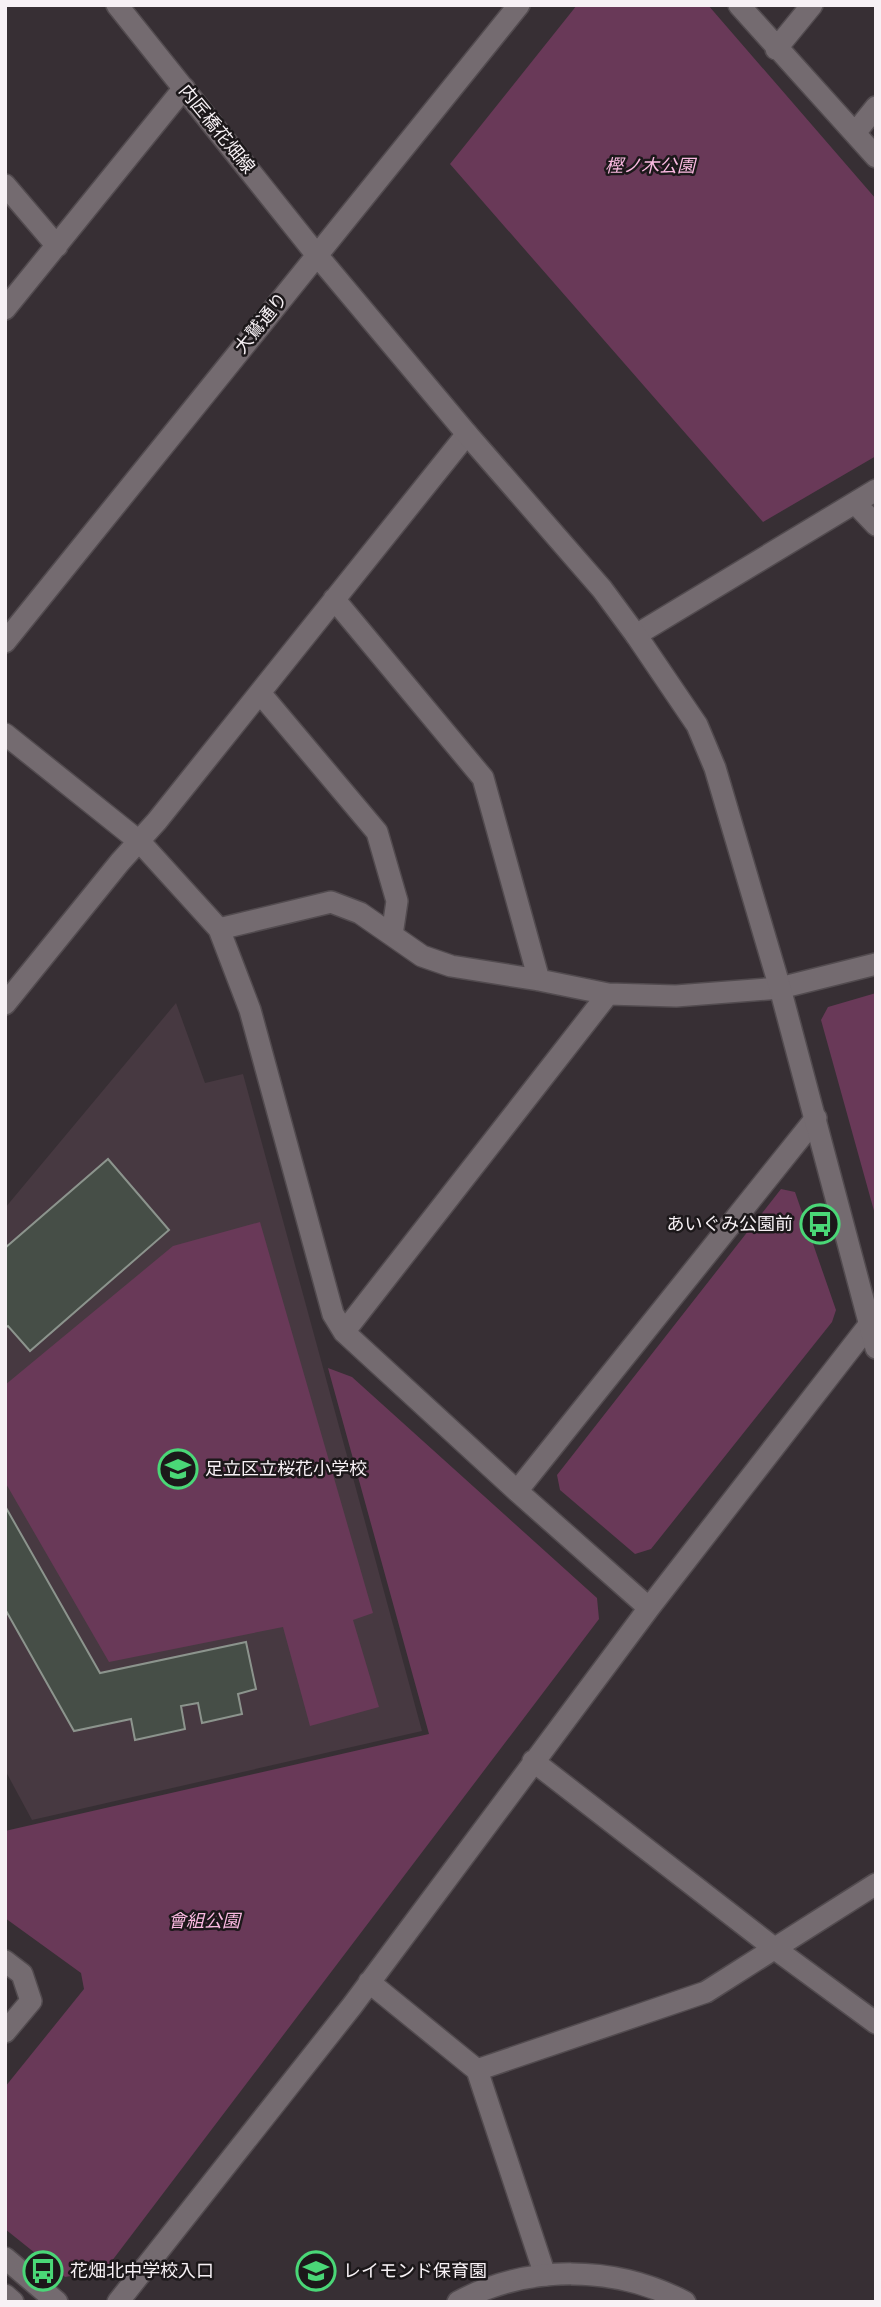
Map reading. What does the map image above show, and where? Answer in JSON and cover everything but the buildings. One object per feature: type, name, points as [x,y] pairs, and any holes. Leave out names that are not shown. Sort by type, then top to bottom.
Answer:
[{"type":"street","name":"内匠橋花畑線","points":[[117,5],[316,254],[602,589],[697,725],[715,768],[780,988],[872,1321],[876,1348]]},
{"type":"street","name":"大鷲通り","points":[[5,642],[519,5]]},
{"type":"street","points":[[739,5],[876,157]]},
{"type":"street","points":[[776,49],[812,5]]},
{"type":"street","points":[[5,309],[184,88]]},
{"type":"street","points":[[855,133],[876,107]]},
{"type":"street","points":[[5,185],[57,246]]},
{"type":"street","points":[[5,1004],[120,862],[140,842],[467,434]]},
{"type":"street","points":[[636,635],[876,490]]},
{"type":"street","points":[[855,503],[876,525]]},
{"type":"street","points":[[334,599],[483,778],[539,980]]},
{"type":"street","points":[[260,693],[377,832],[397,901],[391,935]]},
{"type":"street","points":[[5,734],[140,842],[219,929],[250,1010],[333,1314],[344,1332],[649,1608]]},
{"type":"street","points":[[219,929],[331,902],[360,913],[422,956],[451,966],[608,994],[676,996],[780,988],[876,964]]},
{"type":"street","points":[[344,1332],[608,994]]},
{"type":"street","points":[[517,1491],[816,1118]]},
{"type":"street","points":[[118,2302],[369,1982],[649,1608],[872,1321]]},
{"type":"street","points":[[533,1761],[774,1948],[876,2023]]},
{"type":"street","points":[[477,2070],[706,1992],[876,1884]]},
{"type":"street","points":[[5,1961],[22,1975],[31,2001],[5,2032]]},
{"type":"street","points":[[369,1982],[477,2070],[545,2275]]},
{"type":"street","points":[[5,2258],[57,2302]]},
{"type":"street","points":[[458,2302],[475,2293],[519,2279],[577,2273],[609,2276],[639,2283],[685,2302]]},
{"type":"street","points":[[5,2295],[13,2302]]},
{"type":"shaded area","name":"足立区立桜花小学校","points":[[176,1003],[205,1083],[243,1074],[422,1731],[32,1820],[5,1770],[5,1208]]},
{"type":"green space","name":"樫ノ木公園","points":[[577,5],[708,5],[876,199],[876,456],[763,522],[450,164]]},
{"type":"green space","points":[[876,993],[876,1218],[821,1020],[828,1007]]},
{"type":"green space","points":[[781,1189],[795,1192],[836,1310],[832,1322],[651,1549],[635,1554],[560,1490],[557,1475]]},
{"type":"green space","points":[[260,1222],[373,1613],[353,1620],[379,1707],[310,1726],[283,1627],[109,1662],[5,1482],[5,1385],[173,1246]]},
{"type":"green space","name":"會組公園","points":[[328,1368],[352,1377],[597,1598],[599,1619],[105,2270],[65,2277],[5,2229],[5,2087],[84,1989],[81,1973],[5,1918],[5,1831],[429,1734]]},
{"type":"place","name":"あいぐみ公園前","points":[[820,1224]]},
{"type":"place","name":"足立区立桜花小学校","points":[[178,1469]]},
{"type":"place","name":"花畑北中学校入口","points":[[43,2271]]},
{"type":"place","name":"レイモンド保育園","points":[[316,2271]]}]
